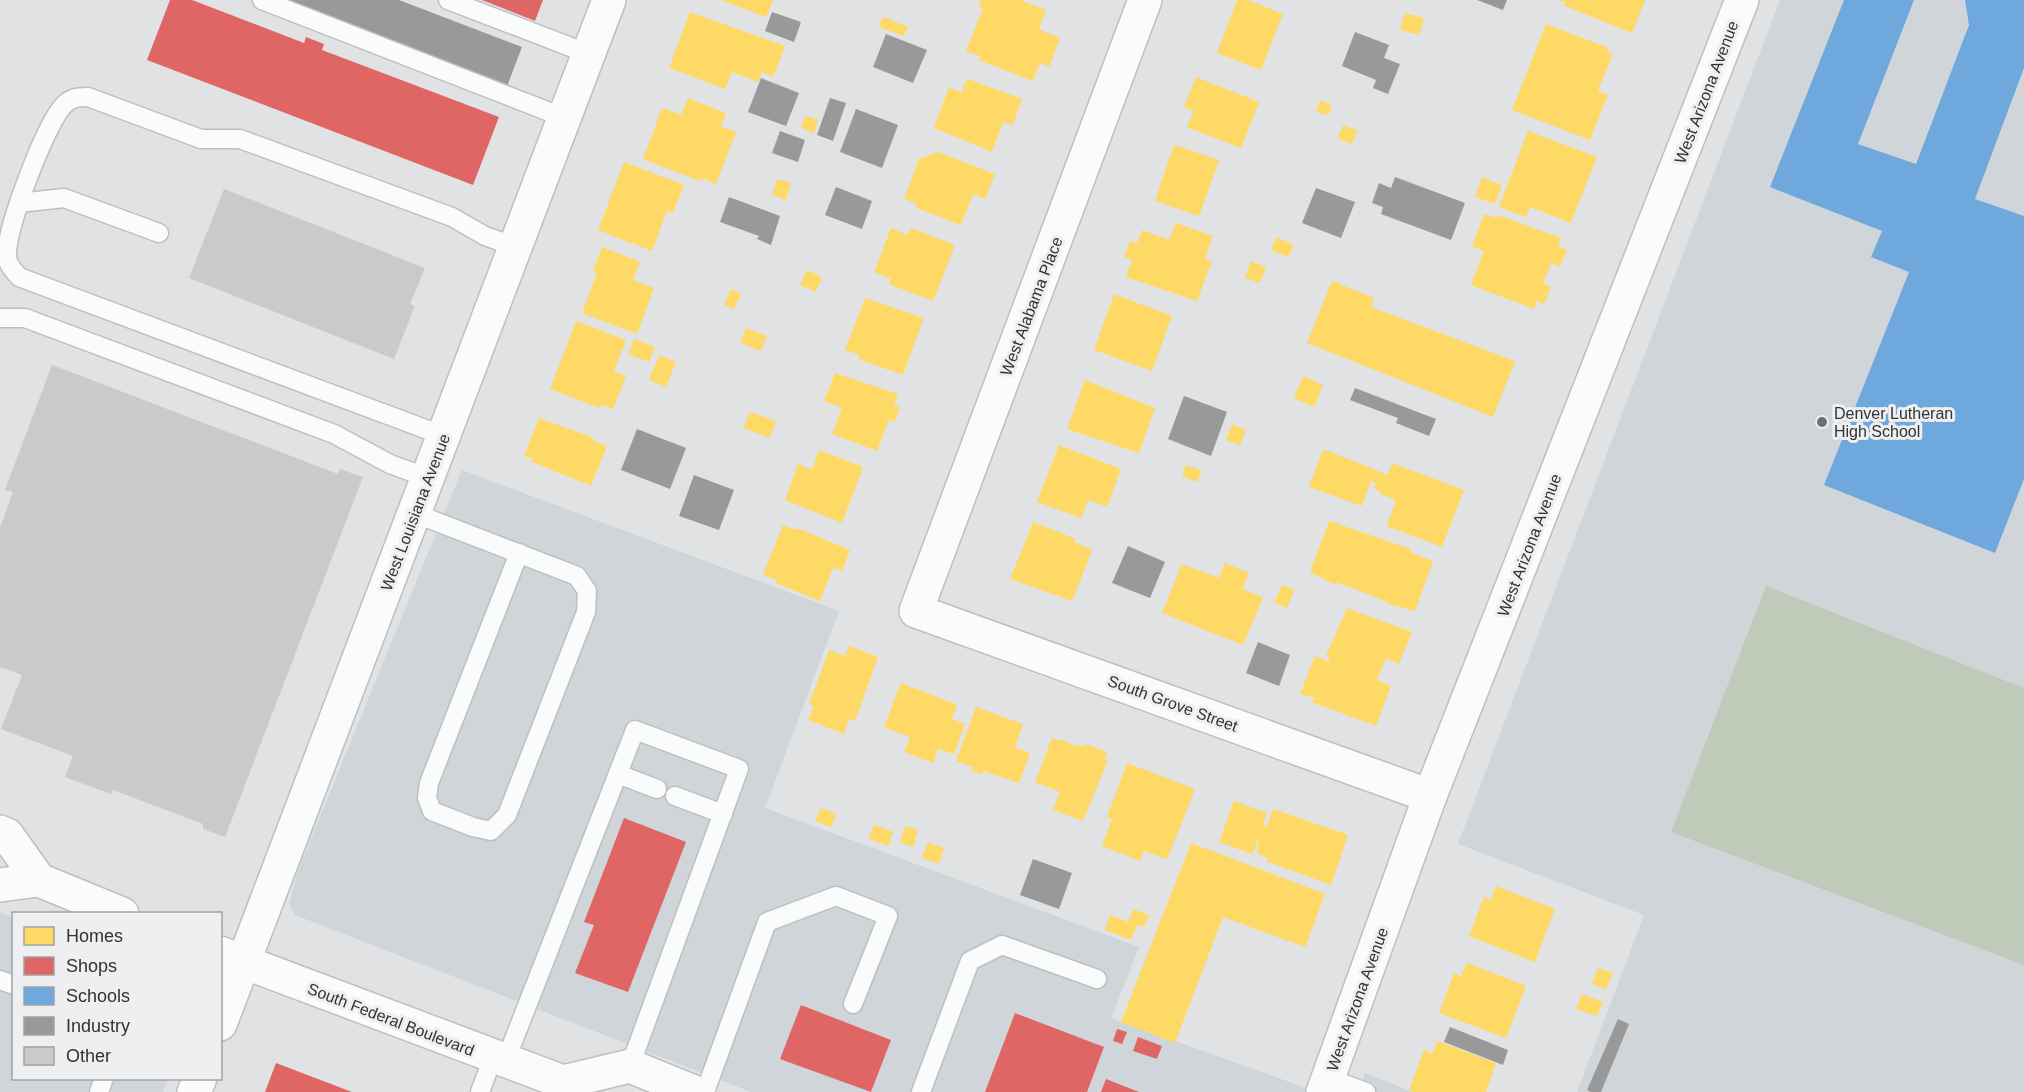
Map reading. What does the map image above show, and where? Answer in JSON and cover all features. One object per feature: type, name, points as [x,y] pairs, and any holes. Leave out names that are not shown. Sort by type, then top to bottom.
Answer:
[{"type":"street","name":"West Louisiana Avenue","points":[[222,1013],[232,957],[428,478],[609,0]]},
{"type":"street","name":"West Alabama Place","points":[[916,611],[1145,0]]},
{"type":"street","name":"West Arizona Avenue","points":[[1325,1085],[1430,796],[1742,0]]},
{"type":"street","name":"South Grove Street","points":[[916,611],[1430,796]]},
{"type":"street","points":[[0,832],[7,835],[39,880]]},
{"type":"street","points":[[0,885],[39,880],[117,912]]},
{"type":"street","name":"South Federal Boulevard","points":[[232,957],[499,1060],[564,1089],[630,1066]]},
{"type":"street","points":[[630,1066],[694,1092]]},
{"type":"lane","points":[[262,0],[565,117]]},
{"type":"lane","points":[[448,0],[589,54]]},
{"type":"lane","points":[[444,436],[19,277],[10,266],[6,253],[19,203],[39,150],[62,107],[73,98],[88,97],[201,139],[240,139],[452,217],[485,236],[516,247]]},
{"type":"lane","points":[[19,203],[64,198],[159,232]]},
{"type":"lane","points":[[0,318],[12,316],[36,322],[334,434],[390,464],[428,478]]},
{"type":"lane","points":[[414,513],[519,553],[577,576],[587,591],[586,612],[507,815],[491,831],[473,827],[432,811],[427,798],[429,783],[519,553]]},
{"type":"lane","points":[[480,1092],[499,1060],[635,730],[739,769],[630,1066]]},
{"type":"lane","points":[[618,774],[657,789]]},
{"type":"lane","points":[[675,796],[723,814]]},
{"type":"lane","points":[[705,1092],[767,922],[836,897],[888,916],[853,1004]]},
{"type":"lane","points":[[921,1092],[970,961],[1002,945],[1097,979]]},
{"type":"lane","points":[[1325,1085],[1366,1092]]},
{"type":"shaded area","name":"Denver Lutheran High School","points":[[1780,0],[2024,0],[2024,1092],[1577,1092],[1644,915],[1458,844]]},
{"type":"shaded area","points":[[462,470],[839,611],[765,808],[1139,947],[1111,1018],[1306,1088],[1305,1092],[751,1092],[295,915],[289,904],[299,868]]},
{"type":"shaded area","points":[[0,912],[12,917],[12,1080],[168,1080],[163,1092],[0,1092]]},
{"type":"shaded area","points":[[1365,1073],[1413,1092],[1359,1092]]},
{"type":"green space","points":[[1766,586],[2024,688],[2024,965],[1671,832]]},
{"type":"building: Homes","points":[[721,0],[773,0],[766,17]]},
{"type":"building: Homes","points":[[981,0],[1020,0],[1046,10],[1039,29],[1060,38],[1049,67],[1040,63],[1033,81],[979,60],[980,56],[966,51],[983,8],[978,6]]},
{"type":"building: Homes","points":[[1237,0],[1248,0],[1283,14],[1261,70],[1217,53]]},
{"type":"building: Homes","points":[[1559,0],[1645,0],[1632,33],[1565,6],[1566,3]]},
{"type":"building: Homes","points":[[690,12],[785,46],[773,77],[762,72],[758,82],[732,72],[725,89],[669,68]]},
{"type":"building: Homes","points":[[1405,13],[1424,18],[1419,35],[1400,30]]},
{"type":"building: Homes","points":[[883,17],[908,27],[904,36],[879,27]]},
{"type":"building: Homes","points":[[1546,24],[1609,48],[1607,51],[1613,54],[1598,91],[1608,95],[1590,140],[1512,110]]},
{"type":"building: Homes","points":[[1196,77],[1259,102],[1241,148],[1187,127],[1194,111],[1184,107]]},
{"type":"building: Homes","points":[[968,79],[1022,99],[1013,125],[1003,122],[992,152],[934,128],[949,87],[963,93],[963,87]]},
{"type":"building: Homes","points":[[688,98],[726,113],[721,126],[736,132],[716,184],[701,178],[700,181],[643,159],[662,108],[681,115]]},
{"type":"building: Homes","points":[[1320,100],[1332,105],[1328,115],[1316,112]]},
{"type":"building: Homes","points":[[805,116],[818,120],[814,133],[801,128]]},
{"type":"building: Homes","points":[[1343,125],[1357,130],[1352,144],[1338,139]]},
{"type":"building: Homes","points":[[1528,131],[1597,157],[1571,223],[1530,207],[1526,217],[1499,207]]},
{"type":"building: Homes","points":[[1174,145],[1219,160],[1199,216],[1155,201]]},
{"type":"building: Homes","points":[[938,152],[995,174],[985,199],[973,194],[961,225],[916,208],[917,204],[904,199],[919,159]]},
{"type":"building: Homes","points":[[624,162],[684,185],[673,213],[667,211],[652,251],[598,230]]},
{"type":"building: Homes","points":[[1482,177],[1502,185],[1495,204],[1475,197]]},
{"type":"building: Homes","points":[[777,179],[791,183],[786,200],[772,195]]},
{"type":"building: Homes","points":[[1484,214],[1497,218],[1498,215],[1561,238],[1558,247],[1567,250],[1560,267],[1551,263],[1543,283],[1551,287],[1544,304],[1537,301],[1534,309],[1471,285],[1484,251],[1472,246]]},
{"type":"building: Homes","points":[[1176,223],[1213,236],[1205,259],[1212,261],[1197,301],[1126,277],[1132,260],[1124,257],[1130,241],[1137,243],[1142,230],[1169,240]]},
{"type":"building: Homes","points":[[891,228],[908,235],[911,228],[955,245],[933,301],[889,284],[891,279],[874,272]]},
{"type":"building: Homes","points":[[1276,237],[1294,245],[1288,257],[1271,250]]},
{"type":"building: Homes","points":[[602,247],[640,262],[633,280],[654,288],[637,334],[582,313],[597,273],[593,271]]},
{"type":"building: Homes","points":[[1251,261],[1266,267],[1260,283],[1245,278]]},
{"type":"building: Homes","points":[[807,270],[822,277],[816,292],[800,285]]},
{"type":"building: Homes","points":[[1332,281],[1374,298],[1371,307],[1515,361],[1493,417],[1307,343]]},
{"type":"building: Homes","points":[[731,289],[741,294],[734,309],[724,305]]},
{"type":"building: Homes","points":[[1114,294],[1172,316],[1152,371],[1094,350]]},
{"type":"building: Homes","points":[[865,298],[924,318],[903,375],[858,359],[860,355],[845,350]]},
{"type":"building: Homes","points":[[576,321],[626,340],[614,371],[626,376],[613,409],[602,405],[600,408],[550,389]]},
{"type":"building: Homes","points":[[746,328],[767,336],[761,351],[741,343]]},
{"type":"building: Homes","points":[[634,339],[655,347],[649,362],[628,354]]},
{"type":"building: Homes","points":[[659,355],[676,362],[666,387],[649,380]]},
{"type":"building: Homes","points":[[835,373],[898,394],[894,406],[900,407],[895,422],[889,419],[877,451],[832,434],[842,408],[824,401]]},
{"type":"building: Homes","points":[[1303,376],[1323,385],[1314,407],[1294,398]]},
{"type":"building: Homes","points":[[1085,380],[1155,408],[1139,453],[1067,429]]},
{"type":"building: Homes","points":[[750,412],[776,421],[769,438],[744,428]]},
{"type":"building: Homes","points":[[539,418],[594,438],[592,440],[607,446],[591,486],[532,462],[533,459],[524,456]]},
{"type":"building: Homes","points":[[1232,424],[1246,430],[1240,445],[1226,440]]},
{"type":"building: Homes","points":[[1059,445],[1121,469],[1107,507],[1088,500],[1081,518],[1037,502]]},
{"type":"building: Homes","points":[[1323,449],[1388,475],[1392,463],[1464,490],[1442,547],[1387,526],[1396,500],[1374,489],[1376,483],[1371,481],[1362,506],[1309,487]]},
{"type":"building: Homes","points":[[819,450],[863,467],[842,523],[785,500],[798,464],[812,470]]},
{"type":"building: Homes","points":[[1186,465],[1202,471],[1197,482],[1182,476]]},
{"type":"building: Homes","points":[[1329,521],[1411,549],[1410,552],[1433,561],[1415,611],[1387,604],[1388,602],[1336,582],[1336,585],[1310,572]]},
{"type":"building: Homes","points":[[1033,522],[1076,539],[1074,542],[1092,550],[1072,601],[1010,579]]},
{"type":"building: Homes","points":[[783,525],[796,530],[797,528],[850,550],[842,571],[833,568],[820,601],[776,583],[777,580],[763,575]]},
{"type":"building: Homes","points":[[1225,563],[1249,573],[1242,589],[1263,597],[1243,645],[1162,613],[1182,564],[1219,578]]},
{"type":"building: Homes","points":[[1282,585],[1294,590],[1287,608],[1274,603]]},
{"type":"building: Homes","points":[[1347,608],[1412,632],[1399,664],[1386,658],[1377,680],[1391,686],[1376,726],[1312,702],[1314,698],[1300,694],[1315,656],[1328,661],[1330,657],[1326,656]]},
{"type":"building: Homes","points":[[849,646],[878,657],[855,721],[849,719],[844,734],[808,720],[814,706],[809,704],[829,650],[845,656]]},
{"type":"building: Homes","points":[[901,683],[957,705],[952,719],[965,724],[954,754],[938,749],[933,763],[904,752],[910,737],[884,727]]},
{"type":"building: Homes","points":[[976,707],[1023,724],[1015,747],[1030,753],[1019,783],[983,771],[982,774],[972,771],[973,767],[956,761]]},
{"type":"building: Homes","points":[[1052,738],[1061,741],[1062,739],[1076,747],[1077,744],[1084,747],[1086,744],[1107,752],[1104,759],[1108,760],[1083,821],[1053,810],[1060,792],[1035,782]]},
{"type":"building: Homes","points":[[1127,763],[1195,789],[1167,859],[1144,851],[1140,861],[1102,846],[1112,819],[1107,817]]},
{"type":"building: Homes","points":[[1234,801],[1267,813],[1263,825],[1267,826],[1273,809],[1348,835],[1331,885],[1266,861],[1268,858],[1257,853],[1259,837],[1252,854],[1219,842]]},
{"type":"building: Homes","points":[[821,808],[836,814],[831,827],[815,821]]},
{"type":"building: Homes","points":[[874,825],[893,832],[888,846],[869,839]]},
{"type":"building: Homes","points":[[905,826],[918,830],[913,847],[900,842]]},
{"type":"building: Homes","points":[[928,842],[944,848],[939,864],[922,858]]},
{"type":"building: Homes","points":[[1191,843],[1325,894],[1305,947],[1223,917],[1175,1043],[1121,1022]]},
{"type":"building: Homes","points":[[1496,886],[1555,909],[1535,962],[1469,936],[1484,897],[1491,900]]},
{"type":"building: Homes","points":[[1133,909],[1149,915],[1144,927],[1137,925],[1131,940],[1105,930],[1110,915],[1128,922]]},
{"type":"building: Homes","points":[[1467,963],[1526,986],[1506,1038],[1439,1013],[1454,973],[1461,976]]},
{"type":"building: Homes","points":[[1598,968],[1613,973],[1606,989],[1592,984]]},
{"type":"building: Homes","points":[[1582,994],[1603,1002],[1597,1016],[1576,1009]]},
{"type":"building: Homes","points":[[1437,1041],[1496,1063],[1486,1092],[1415,1092],[1409,1090],[1424,1050],[1433,1053]]},
{"type":"building: Shops","points":[[170,0],[192,0],[304,43],[306,37],[324,44],[322,50],[499,117],[473,185],[147,60]]},
{"type":"building: Shops","points":[[482,0],[543,0],[535,21]]},
{"type":"building: Shops","points":[[624,818],[686,842],[628,992],[575,973],[594,925],[584,922]]},
{"type":"building: Shops","points":[[801,1005],[891,1040],[871,1092],[780,1059]]},
{"type":"building: Shops","points":[[1015,1013],[1104,1047],[1087,1092],[985,1092]]},
{"type":"building: Shops","points":[[1117,1029],[1127,1032],[1122,1044],[1113,1041]]},
{"type":"building: Shops","points":[[1138,1037],[1162,1046],[1157,1059],[1133,1051]]},
{"type":"building: Shops","points":[[276,1063],[352,1092],[265,1092]]},
{"type":"building: Shops","points":[[1106,1079],[1139,1092],[1101,1092]]},
{"type":"building: Schools","points":[[1844,0],[1914,0],[1858,144],[1916,164],[1969,25],[1965,0],[2024,0],[2024,68],[1975,199],[2024,216],[2024,479],[1995,553],[1824,485],[1909,272],[1871,257],[1882,231],[1770,187]]},
{"type":"building: Industry","points":[[274,0],[399,0],[522,47],[506,89]]},
{"type":"building: Industry","points":[[1477,0],[1507,0],[1503,10]]},
{"type":"building: Industry","points":[[772,12],[801,22],[794,42],[765,31]]},
{"type":"building: Industry","points":[[1355,32],[1389,45],[1384,58],[1400,64],[1388,94],[1373,88],[1376,80],[1342,66]]},
{"type":"building: Industry","points":[[886,34],[927,50],[913,83],[873,67]]},
{"type":"building: Industry","points":[[761,78],[799,93],[786,126],[748,112]]},
{"type":"building: Industry","points":[[830,98],[846,103],[833,141],[817,135]]},
{"type":"building: Industry","points":[[856,109],[898,125],[882,168],[840,152]]},
{"type":"building: Industry","points":[[780,131],[805,140],[798,162],[772,153]]},
{"type":"building: Industry","points":[[1395,177],[1465,203],[1451,240],[1381,214],[1383,207],[1372,203],[1379,183],[1391,188]]},
{"type":"building: Industry","points":[[836,187],[872,201],[862,229],[825,215]]},
{"type":"building: Industry","points":[[1316,188],[1355,202],[1341,238],[1302,223]]},
{"type":"building: Industry","points":[[729,197],[780,216],[771,245],[757,239],[759,236],[720,222]]},
{"type":"building: Industry","points":[[1355,388],[1436,419],[1429,436],[1396,423],[1398,418],[1350,400]]},
{"type":"building: Industry","points":[[1184,396],[1227,412],[1211,456],[1168,439]]},
{"type":"building: Industry","points":[[637,429],[686,448],[670,489],[621,470]]},
{"type":"building: Industry","points":[[694,475],[734,490],[719,530],[679,516]]},
{"type":"building: Industry","points":[[1128,546],[1165,562],[1150,598],[1112,583]]},
{"type":"building: Industry","points":[[1258,642],[1290,655],[1279,686],[1246,673]]},
{"type":"building: Industry","points":[[1033,859],[1072,873],[1059,909],[1020,895]]},
{"type":"building: Industry","points":[[1618,1019],[1629,1024],[1601,1092],[1591,1092],[1587,1090]]},
{"type":"building: Industry","points":[[1450,1027],[1508,1050],[1503,1065],[1444,1042]]},
{"type":"building: Other","points":[[224,189],[425,268],[410,304],[415,306],[394,359],[189,278]]},
{"type":"building: Other","points":[[52,365],[338,474],[340,469],[363,477],[225,837],[203,829],[203,824],[113,790],[111,794],[65,777],[73,756],[1,729],[22,675],[0,667],[0,528],[13,492],[5,490]]},
{"type":"place","name":"Denver Lutheran High School","points":[[1822,422]]}]
